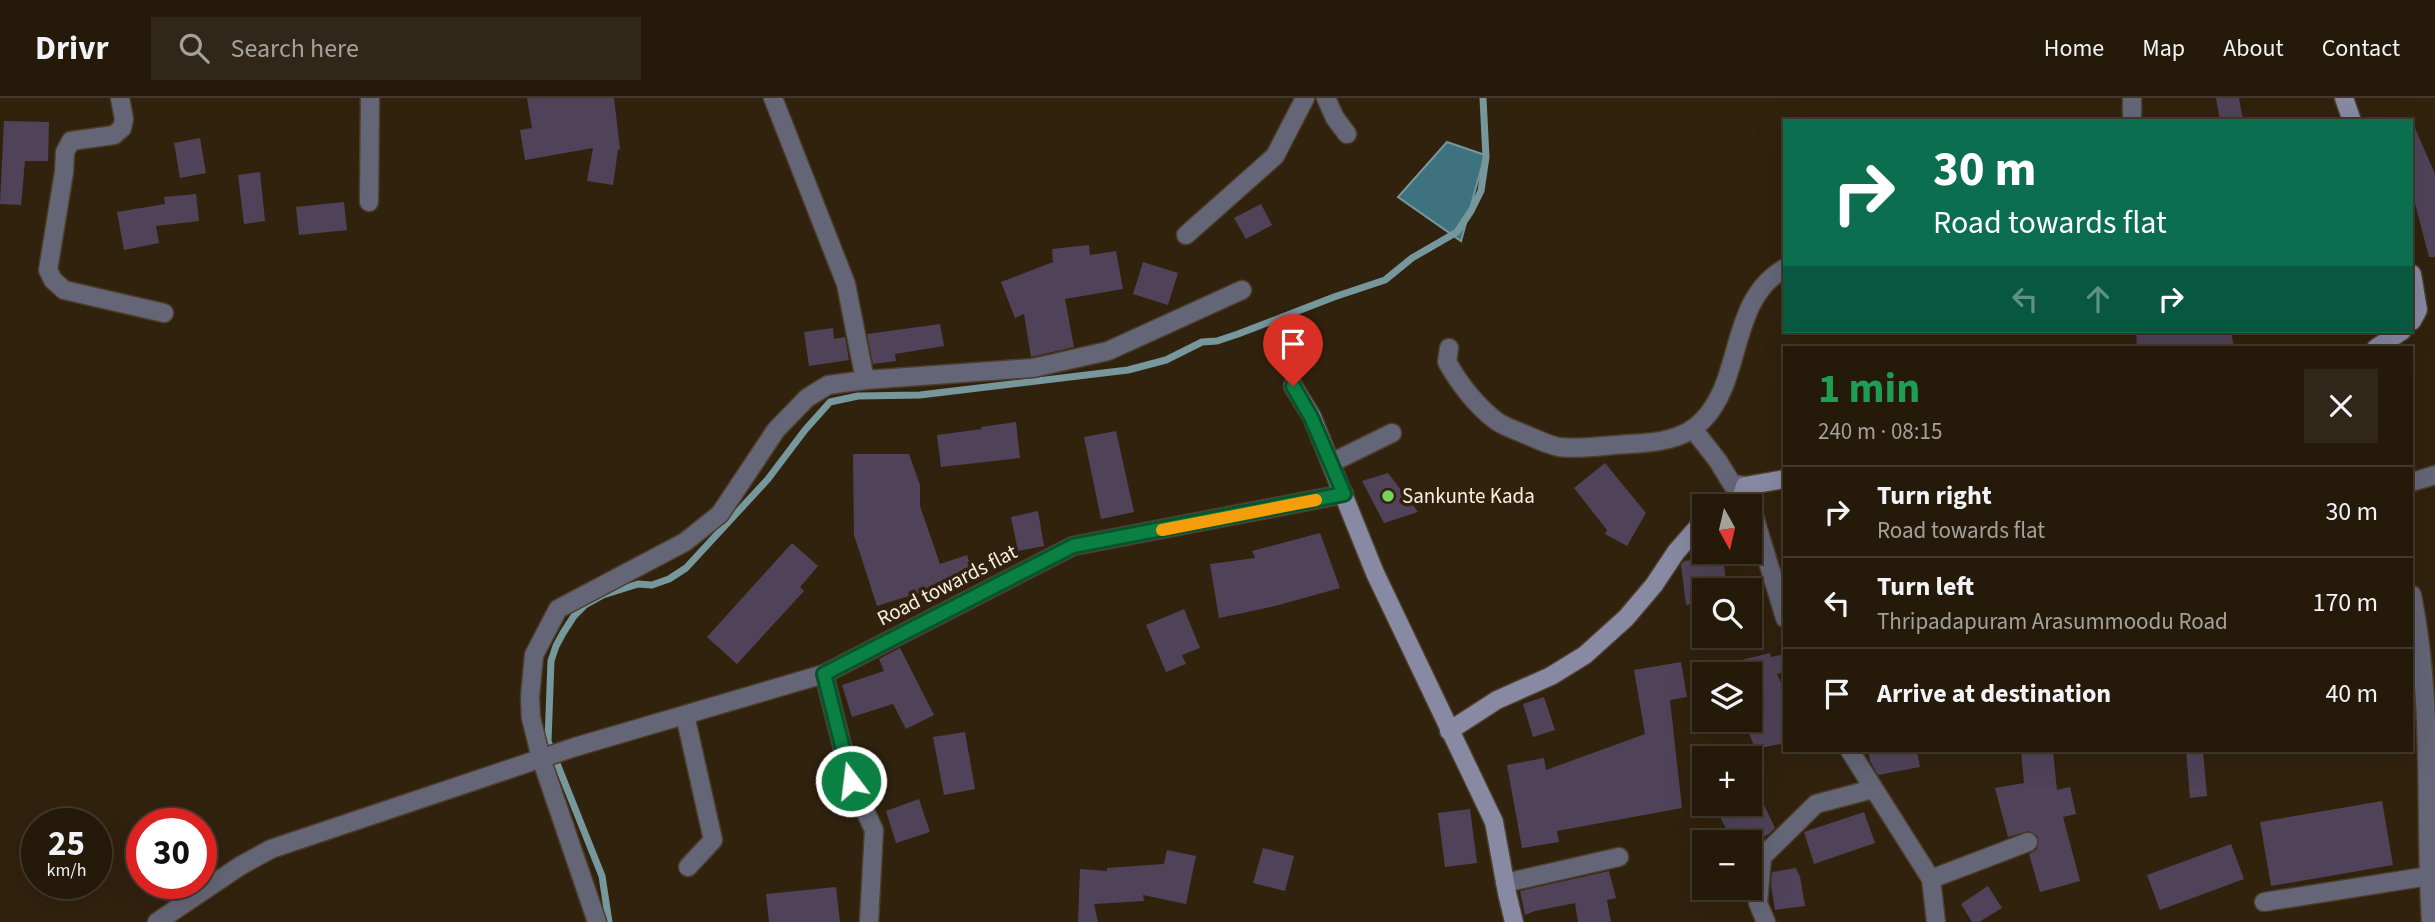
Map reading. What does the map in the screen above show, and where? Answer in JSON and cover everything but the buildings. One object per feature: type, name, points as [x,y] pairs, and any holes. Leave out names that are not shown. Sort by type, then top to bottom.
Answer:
[{"type":"main road","points":[[2344,98],[2350,119]]},
{"type":"main road","points":[[2413,280],[2418,310],[2413,319]]},
{"type":"main road","points":[[2379,346],[2399,333]]},
{"type":"main road","points":[[1293,386],[1311,417],[1375,573],[1494,822],[1514,922]]},
{"type":"main road","points":[[1743,494],[1745,486],[1783,479]]},
{"type":"main road","points":[[1449,731],[1497,700],[1551,676],[1585,655],[1626,618],[1692,534]]},
{"type":"street","points":[[120,98],[124,119],[122,128],[114,135],[71,141],[65,152],[48,270],[53,280],[64,290],[164,313]]},
{"type":"street","points":[[369,202],[370,98]]},
{"type":"street","points":[[774,98],[846,284],[865,380]]},
{"type":"street","points":[[1186,235],[1275,156],[1305,98]]},
{"type":"street","points":[[1326,98],[1335,118],[1347,134]]},
{"type":"street","points":[[2132,98],[2132,119]]},
{"type":"street","points":[[1449,348],[1447,362],[1456,378],[1496,421],[1547,443],[1560,447],[1643,444],[1669,439],[1693,429],[1705,419],[1719,398],[1746,317],[1758,291],[1773,275],[1783,269]]},
{"type":"street","points":[[597,922],[531,719],[534,655],[558,609],[685,542],[720,514],[776,430],[807,398],[828,385],[1033,368],[1108,351],[1242,290]]},
{"type":"street","points":[[1693,429],[1732,484],[1745,486],[1783,611]]},
{"type":"street","points":[[1331,463],[1392,433]]},
{"type":"street","points":[[2413,482],[2435,475]]},
{"type":"street","name":"Road towards flat","points":[[157,922],[240,866],[271,849],[543,757],[824,674],[1073,546],[1344,494]]},
{"type":"street","points":[[2413,598],[2428,644],[2418,682],[2429,763],[2431,922]]},
{"type":"street","points":[[824,674],[851,781],[874,830],[869,922]]},
{"type":"street","points":[[685,715],[713,840],[688,867]]},
{"type":"street","points":[[1851,752],[1931,878],[1936,922]]},
{"type":"street","points":[[1766,922],[1758,903],[1762,857],[1816,804],[1873,789]]},
{"type":"street","points":[[1931,878],[2028,842]]},
{"type":"street","points":[[1505,883],[1619,857]]},
{"type":"street","points":[[2264,902],[2429,876]]},
{"type":"water","points":[[1447,142],[1485,155],[1461,241],[1398,197]]},
{"type":"waterway","points":[[609,922],[602,876],[548,741],[551,661],[563,633],[585,605],[603,595],[638,584],[652,585],[669,579],[686,568],[768,479],[830,402],[858,396],[920,395],[1128,370],[1166,360],[1202,342],[1217,341],[1238,334],[1385,280],[1412,258],[1457,232],[1471,211],[1481,191],[1486,157],[1483,98]]},
{"type":"slow traffic","points":[[1162,530],[1316,500]]},
{"type":"place","name":"Sankunte Kada","points":[[1388,496]]},
{"type":"route","points":[[851,781],[824,674],[1073,546],[1344,494],[1311,417],[1293,386]]}]
